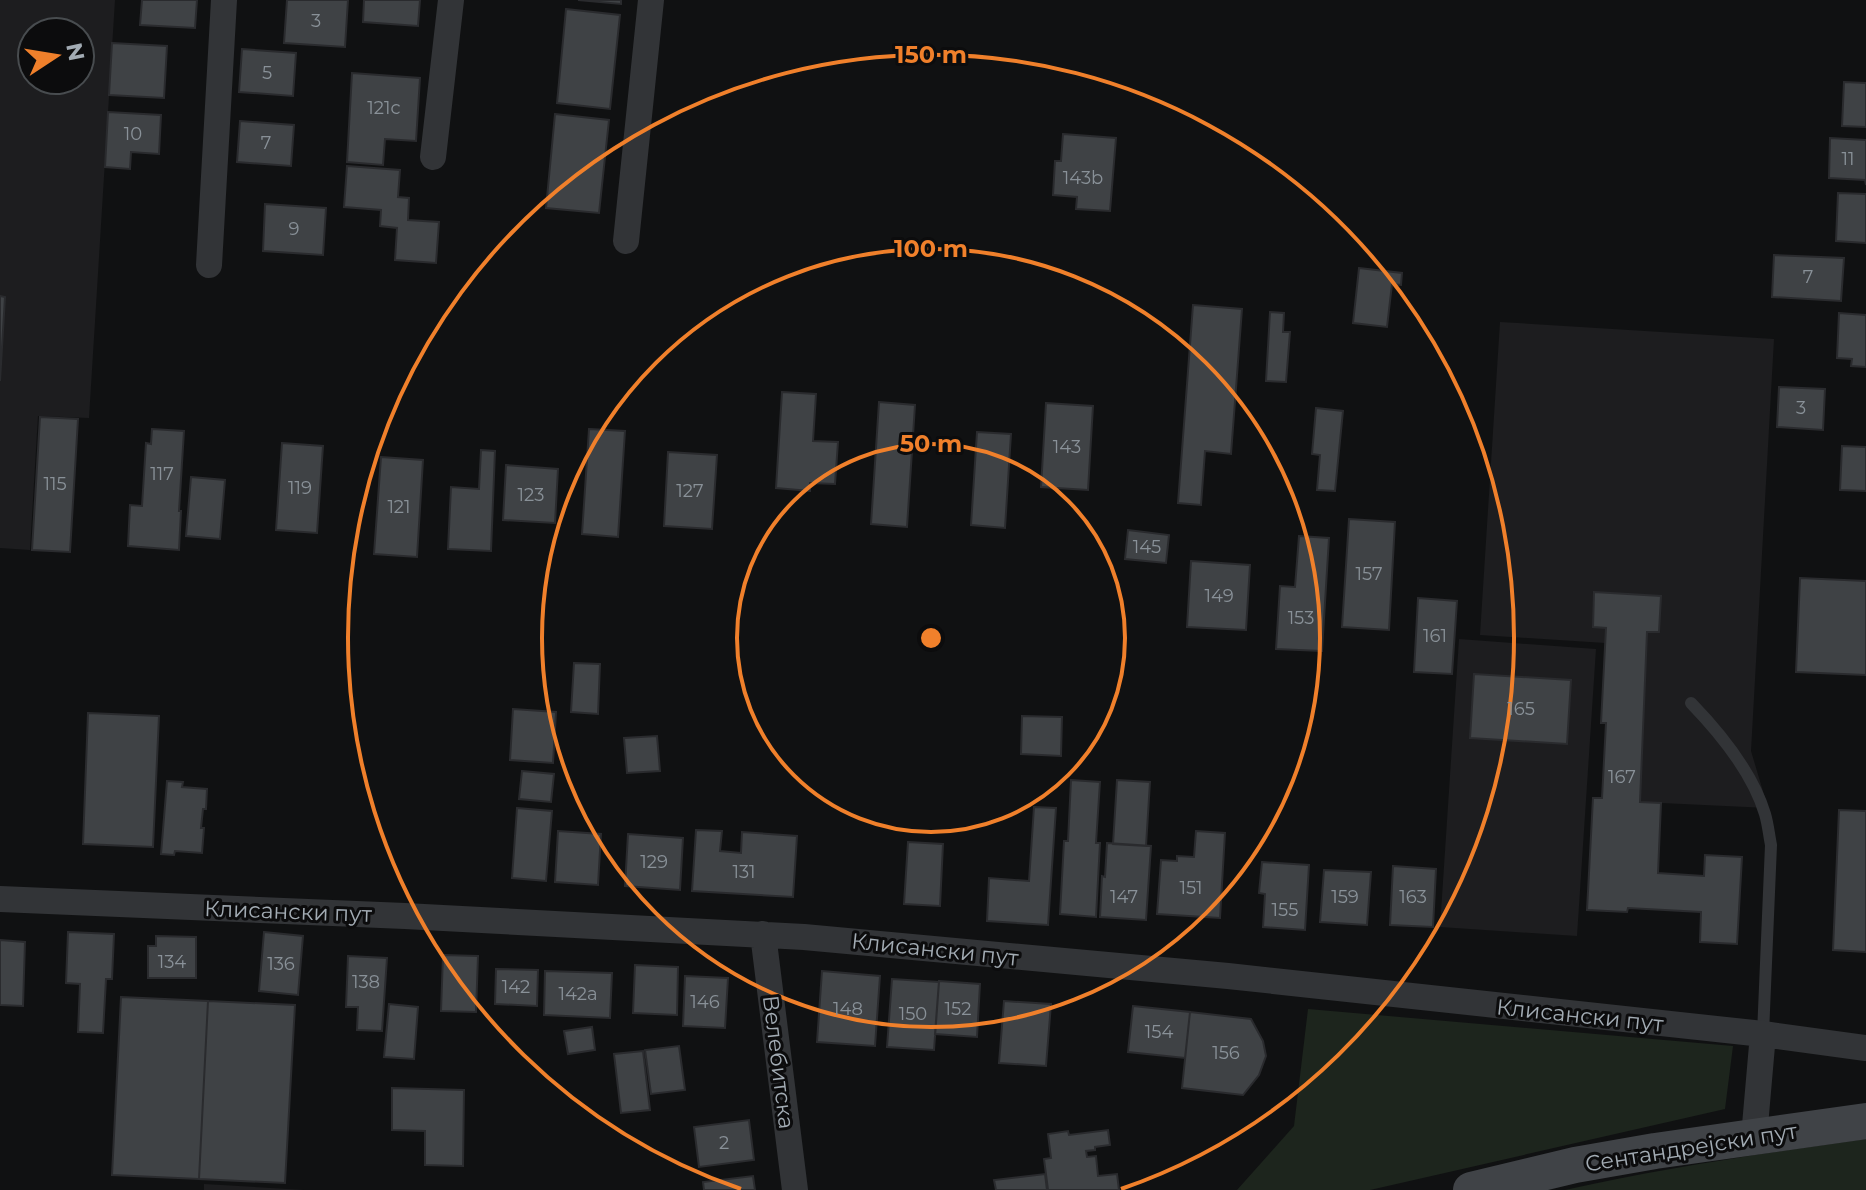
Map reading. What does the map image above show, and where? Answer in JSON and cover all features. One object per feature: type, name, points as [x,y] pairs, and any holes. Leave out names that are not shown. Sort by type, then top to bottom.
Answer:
[{"type":"main road","name":"Сентандрејски пут","points":[[1471,1190],[1575,1165],[1866,1121]]},
{"type":"street","points":[[209,265],[224,0]]},
{"type":"street","points":[[433,157],[451,0]]},
{"type":"street","points":[[626,241],[651,0]]},
{"type":"street","name":"Клисански пут","points":[[0,899],[405,916],[763,934],[878,943],[1215,975],[1763,1034],[1866,1048]]},
{"type":"street","name":"Велебитска","points":[[763,934],[795,1190]]},
{"type":"street","points":[[1754,1137],[1763,1034]]},
{"type":"lane","points":[[1691,703],[1711,723],[1749,777],[1768,824],[1771,845],[1763,1034]]},
{"type":"shaded area","points":[[0,0],[115,0],[89,418],[38,416],[30,550],[0,548]]},
{"type":"shaded area","points":[[1500,322],[1774,339],[1751,751],[1768,808],[1640,802],[1647,632],[1659,632],[1661,596],[1595,592],[1593,627],[1606,628],[1605,643],[1480,635]]},
{"type":"shaded area","points":[[1459,639],[1596,649],[1577,936],[1440,927]]},
{"type":"shaded area","points":[[1308,1009],[1733,1046],[1725,1109],[1370,1190],[1237,1190],[1294,1126]]},
{"type":"shaded area","points":[[1866,1139],[1866,1190],[1565,1190],[1715,1162]]},
{"type":"shaded area","points":[[204,1184],[304,1190],[204,1190]]},
{"type":"building","points":[[142,0],[197,0],[195,28],[140,25]]},
{"type":"building","points":[[287,0],[348,0],[345,47],[284,43]]},
{"type":"building","points":[[364,0],[420,0],[418,26],[363,22]]},
{"type":"building","points":[[578,0],[621,0],[621,4]]},
{"type":"building","points":[[566,9],[620,15],[610,109],[557,103]]},
{"type":"building","points":[[112,43],[167,46],[164,98],[109,95]]},
{"type":"building","points":[[242,49],[296,53],[293,96],[239,92]]},
{"type":"building","points":[[352,73],[420,78],[416,141],[385,139],[383,165],[347,162]]},
{"type":"building","points":[[1844,82],[1866,83],[1866,127],[1842,126]]},
{"type":"building","points":[[108,112],[161,115],[159,154],[131,152],[130,169],[105,167]]},
{"type":"building","points":[[555,114],[609,120],[599,213],[546,208]]},
{"type":"building","points":[[240,121],[294,125],[291,166],[237,162]]},
{"type":"building","points":[[1063,134],[1116,138],[1110,211],[1076,209],[1077,197],[1053,195],[1055,161],[1061,161]]},
{"type":"building","points":[[1830,138],[1866,140],[1866,185],[1865,180],[1829,178]]},
{"type":"building","points":[[347,166],[400,170],[398,197],[409,198],[408,220],[439,222],[436,263],[395,260],[397,228],[380,226],[381,210],[344,207]]},
{"type":"building","points":[[1838,193],[1866,194],[1866,243],[1836,241]]},
{"type":"building","points":[[265,204],[326,208],[323,255],[263,251]]},
{"type":"building","points":[[1774,255],[1844,258],[1841,301],[1772,297]]},
{"type":"building","points":[[1359,268],[1402,273],[1401,285],[1392,284],[1387,327],[1353,323]]},
{"type":"building","points":[[0,296],[5,297],[0,381]]},
{"type":"building","points":[[1193,305],[1242,309],[1231,454],[1205,451],[1201,505],[1178,503]]},
{"type":"building","points":[[1270,312],[1284,313],[1283,332],[1290,332],[1286,382],[1266,381]]},
{"type":"building","points":[[1839,313],[1866,315],[1866,367],[1851,366],[1852,359],[1837,358]]},
{"type":"building","points":[[1779,387],[1825,389],[1823,430],[1777,427]]},
{"type":"building","points":[[782,392],[816,394],[813,441],[838,442],[835,484],[810,483],[810,491],[776,488]]},
{"type":"building","points":[[879,402],[915,405],[907,527],[871,524]]},
{"type":"building","points":[[1046,403],[1093,406],[1088,490],[1041,487]]},
{"type":"building","points":[[1316,408],[1343,411],[1335,491],[1317,490],[1320,455],[1312,454]]},
{"type":"building","points":[[40,417],[78,419],[70,552],[32,550]]},
{"type":"building","points":[[152,429],[184,431],[179,550],[128,546],[130,505],[142,506],[146,443],[151,444]]},
{"type":"building","points":[[589,429],[625,431],[618,537],[582,534]]},
{"type":"building","points":[[977,432],[1011,434],[1005,528],[971,525]]},
{"type":"building","points":[[282,443],[323,446],[317,533],[276,530]]},
{"type":"building","points":[[1842,446],[1866,447],[1866,491],[1840,490]]},
{"type":"building","points":[[481,450],[495,451],[491,551],[448,549],[451,487],[479,489]]},
{"type":"building","points":[[668,452],[717,455],[712,529],[664,526]]},
{"type":"building","points":[[381,457],[423,460],[417,557],[374,554]]},
{"type":"building","points":[[506,465],[558,469],[555,523],[503,520]]},
{"type":"building","points":[[191,477],[225,480],[220,539],[186,536]]},
{"type":"building","points":[[1349,519],[1395,522],[1389,630],[1342,627]]},
{"type":"building","points":[[1128,530],[1169,535],[1166,563],[1125,559]]},
{"type":"building","points":[[1299,536],[1329,538],[1322,651],[1276,649],[1280,586],[1295,587]]},
{"type":"building","points":[[1191,561],[1250,565],[1246,630],[1187,627]]},
{"type":"building","points":[[1800,578],[1866,581],[1866,675],[1796,672]]},
{"type":"building","points":[[1594,592],[1661,596],[1659,632],[1647,632],[1640,802],[1661,803],[1658,873],[1704,876],[1705,855],[1742,857],[1737,944],[1700,942],[1701,912],[1628,908],[1627,912],[1587,910],[1593,798],[1602,798],[1606,723],[1601,723],[1606,628],[1593,627]]},
{"type":"building","points":[[1418,598],[1457,601],[1452,674],[1414,672]]},
{"type":"building","points":[[574,663],[600,664],[598,714],[571,712]]},
{"type":"building","points":[[1474,674],[1571,680],[1567,744],[1470,738]]},
{"type":"building","points":[[513,709],[556,712],[553,763],[510,760]]},
{"type":"building","points":[[88,713],[159,716],[153,847],[83,844]]},
{"type":"building","points":[[1022,716],[1062,717],[1061,756],[1021,754]]},
{"type":"building","points":[[657,736],[660,771],[627,773],[624,738]]},
{"type":"building","points":[[522,771],[554,774],[551,802],[519,799]]},
{"type":"building","points":[[1071,780],[1100,782],[1096,917],[1060,914]]},
{"type":"building","points":[[1117,780],[1150,782],[1146,846],[1113,844]]},
{"type":"building","points":[[167,781],[183,782],[182,787],[207,789],[201,828],[204,828],[202,853],[175,851],[174,855],[161,854]]},
{"type":"building","points":[[1034,807],[1056,808],[1048,925],[987,921],[989,878],[1029,881]]},
{"type":"building","points":[[517,808],[552,811],[546,881],[512,878]]},
{"type":"building","points":[[1839,810],[1866,811],[1866,952],[1833,950]]},
{"type":"building","points":[[696,830],[722,831],[720,851],[741,853],[742,832],[797,836],[793,897],[692,891]]},
{"type":"building","points":[[558,831],[601,834],[598,885],[555,882]]},
{"type":"building","points":[[1196,831],[1225,833],[1220,918],[1157,914],[1161,860],[1177,861],[1177,856],[1194,857]]},
{"type":"building","points":[[628,834],[683,838],[680,890],[625,886]]},
{"type":"building","points":[[908,842],[943,844],[940,906],[904,904]]},
{"type":"building","points":[[1107,843],[1151,846],[1146,920],[1100,917]]},
{"type":"building","points":[[1262,862],[1309,865],[1305,930],[1263,927],[1265,894],[1259,893]]},
{"type":"building","points":[[1393,866],[1436,869],[1433,927],[1390,925]]},
{"type":"building","points":[[1324,870],[1371,872],[1367,925],[1320,922]]},
{"type":"building","points":[[68,932],[114,934],[112,979],[106,979],[103,1033],[78,1032],[80,984],[66,983]]},
{"type":"building","points":[[264,932],[303,936],[298,995],[259,991]]},
{"type":"building","points":[[156,936],[196,937],[196,978],[148,978],[148,946],[156,946]]},
{"type":"building","points":[[0,940],[25,942],[23,1006],[0,1005]]},
{"type":"building","points":[[443,955],[478,956],[476,1012],[441,1011]]},
{"type":"building","points":[[348,956],[387,958],[382,1031],[357,1030],[358,1007],[346,1007]]},
{"type":"building","points":[[635,965],[678,967],[677,1015],[633,1013]]},
{"type":"building","points":[[496,969],[538,970],[537,1006],[495,1004]]},
{"type":"building","points":[[545,971],[612,973],[610,1018],[544,1015]]},
{"type":"building","points":[[822,971],[880,976],[875,1046],[817,1042]]},
{"type":"building","points":[[685,976],[728,978],[725,1028],[683,1026]]},
{"type":"building","points":[[892,979],[939,982],[934,1050],[887,1047]]},
{"type":"building","points":[[939,981],[980,984],[977,1037],[935,1034]]},
{"type":"building","points":[[121,997],[208,1001],[199,1179],[112,1175]]},
{"type":"building","points":[[208,1001],[295,1005],[285,1183],[199,1179]]},
{"type":"building","points":[[1004,1001],[1051,1004],[1046,1066],[999,1063]]},
{"type":"building","points":[[389,1004],[418,1007],[414,1059],[384,1057]]},
{"type":"building","points":[[1133,1006],[1190,1012],[1185,1058],[1128,1052]]},
{"type":"building","points":[[1190,1012],[1251,1019],[1263,1041],[1266,1056],[1259,1075],[1243,1095],[1182,1088]]},
{"type":"building","points":[[592,1027],[595,1050],[568,1054],[564,1031]]},
{"type":"building","points":[[679,1046],[685,1090],[651,1094],[645,1050]]},
{"type":"building","points":[[643,1051],[650,1110],[621,1113],[614,1054]]},
{"type":"building","points":[[392,1088],[464,1090],[463,1166],[425,1165],[425,1131],[392,1130]]},
{"type":"building","points":[[749,1120],[754,1160],[699,1167],[694,1127]]},
{"type":"building","points":[[1108,1130],[1110,1145],[1086,1151],[1087,1157],[1096,1156],[1098,1176],[1117,1174],[1119,1190],[1048,1190],[1044,1159],[1051,1158],[1048,1134]]},
{"type":"building","points":[[1045,1174],[1047,1190],[996,1190],[994,1180]]},
{"type":"building","points":[[753,1176],[755,1190],[704,1190],[703,1182]]}]
